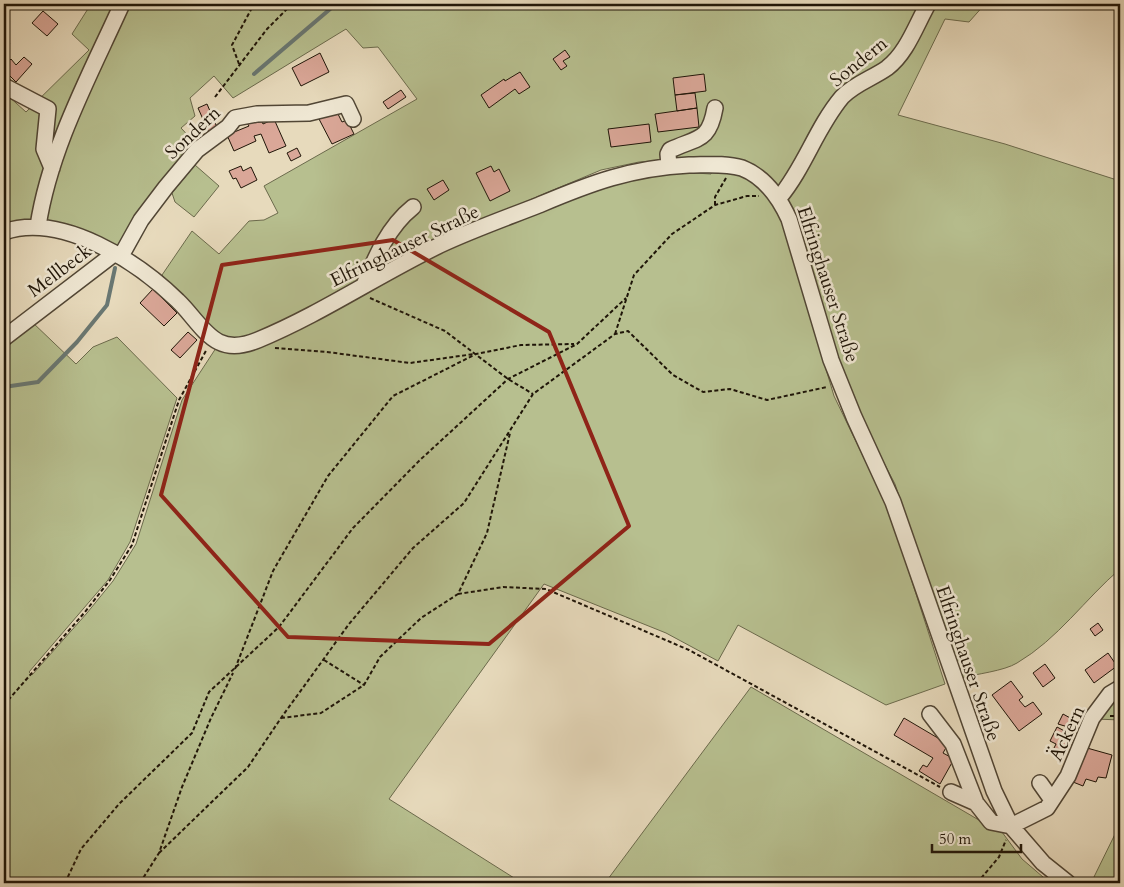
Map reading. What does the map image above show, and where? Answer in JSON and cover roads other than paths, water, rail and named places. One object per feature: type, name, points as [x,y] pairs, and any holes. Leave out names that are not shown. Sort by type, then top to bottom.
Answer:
[{"type":"street","points":[[38,226],[43,195],[70,120],[122,4]]},
{"type":"street","name":"Sondern","points":[[779,198],[795,179],[811,145],[842,96],[887,67],[901,54],[928,4]]},
{"type":"street","points":[[4,86],[48,109],[44,149],[52,168]]},
{"type":"street","name":"Sondern","points":[[120,256],[141,220],[196,150],[228,127],[235,118],[257,114],[309,113],[346,104],[353,119]]},
{"type":"street","points":[[669,166],[668,154],[670,150],[704,135],[711,127],[715,108]]},
{"type":"street","name":"Elfringhauser Straße","points":[[120,256],[158,282],[213,338],[230,345],[257,341],[440,245],[603,179],[639,170],[669,166],[732,166],[758,177],[779,198],[789,219],[840,384],[893,502],[994,791],[1011,826],[1043,863],[1068,883]]},
{"type":"street","points":[[358,288],[377,252],[399,218],[413,207]]},
{"type":"street","points":[[4,232],[38,226],[58,229],[120,256]]},
{"type":"street","name":"Mellbeck","points":[[4,338],[120,256]]},
{"type":"street","name":"Äckern","points":[[1011,826],[1047,808],[1068,776],[1094,716],[1110,694],[1120,688]]},
{"type":"street","points":[[930,714],[953,744],[976,803],[991,822],[1011,826]]},
{"type":"street","name":"Äckern","points":[[1040,783],[1052,800]]},
{"type":"street","points":[[951,792],[976,803]]},
{"type":"waterway","points":[[254,74],[336,4]]},
{"type":"waterway","points":[[4,387],[38,382],[77,342],[107,305],[115,268]]}]
